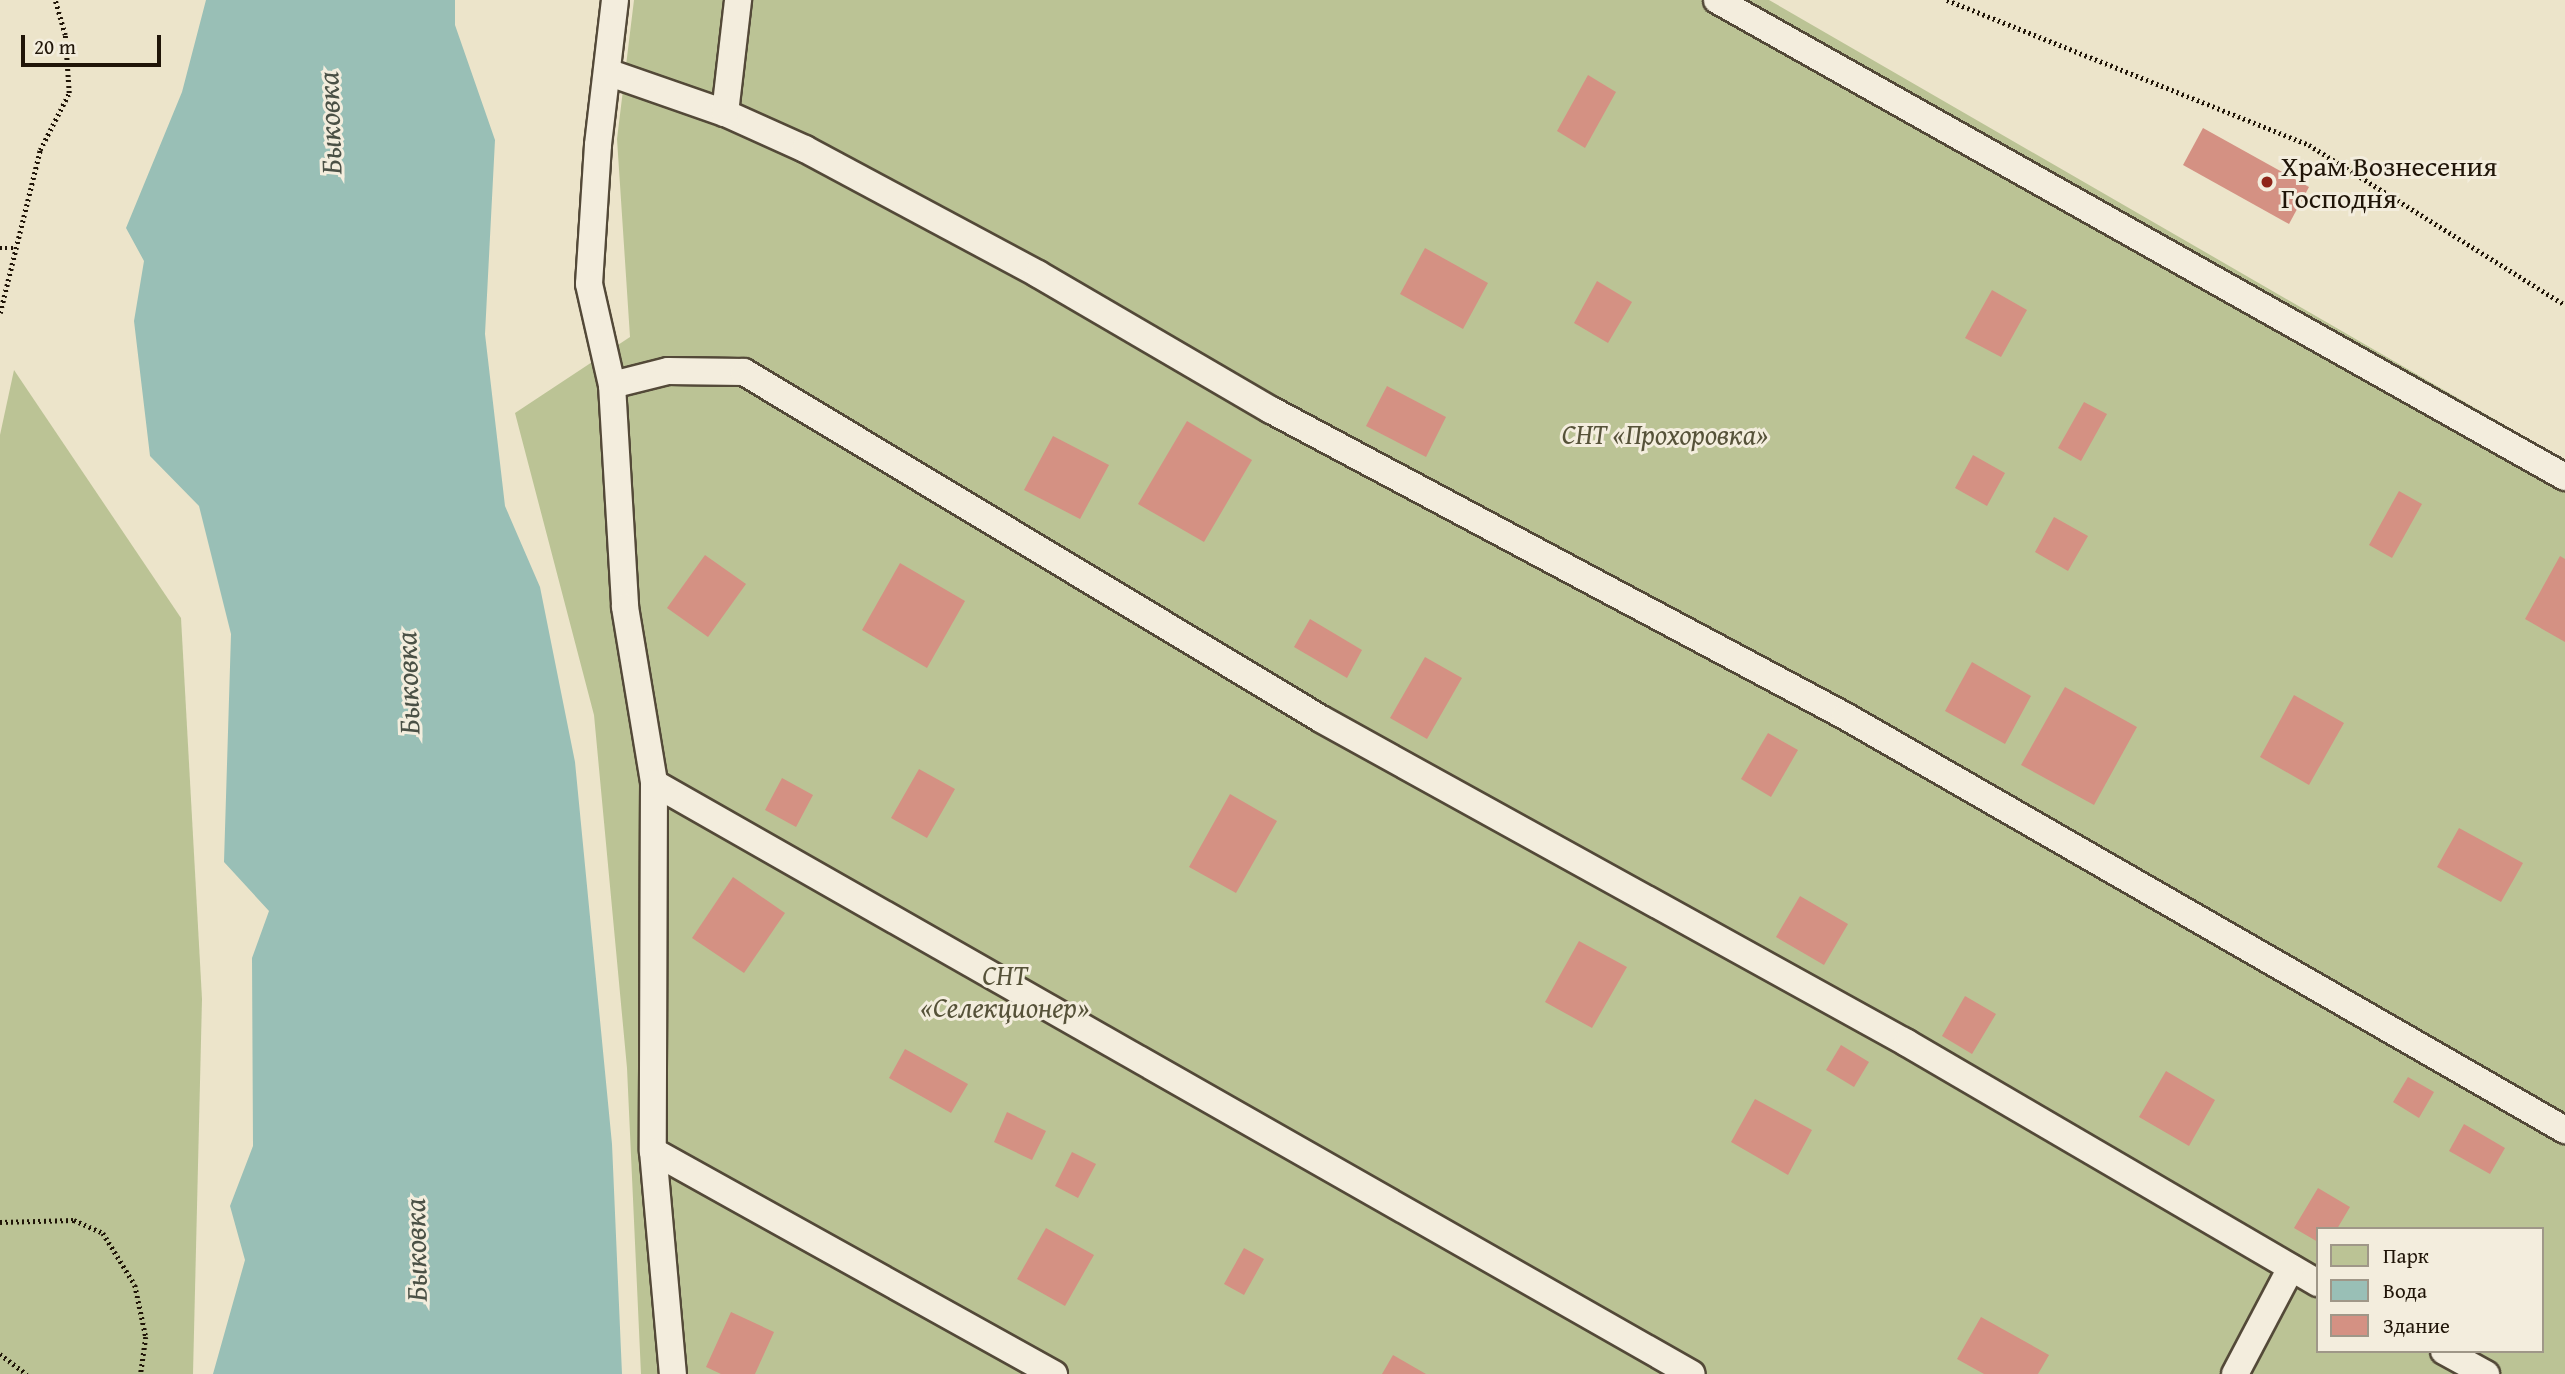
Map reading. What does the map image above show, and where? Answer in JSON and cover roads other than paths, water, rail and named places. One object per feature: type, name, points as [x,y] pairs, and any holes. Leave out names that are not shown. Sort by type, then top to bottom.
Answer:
[{"type":"lane","points":[[615,0],[589,284],[612,385],[625,607],[654,783],[653,1151],[673,1374]]},
{"type":"lane","points":[[725,113],[738,0]]},
{"type":"lane","points":[[1717,0],[2565,477]]},
{"type":"lane","points":[[607,72],[725,113],[805,149],[1026,267],[1271,410],[1845,716],[2565,1130]]},
{"type":"lane","points":[[612,385],[668,371],[744,372],[1321,719],[1907,1043],[2316,1282]]},
{"type":"lane","points":[[654,783],[1692,1374]]},
{"type":"lane","points":[[653,1151],[1054,1374]]},
{"type":"lane","points":[[2235,1374],[2291,1268]]},
{"type":"lane","points":[[2448,1353],[2486,1374]]},
{"type":"water","name":"Быковка","points":[[206,0],[455,0],[455,25],[495,140],[485,334],[505,506],[540,587],[575,762],[612,1144],[622,1374],[213,1374],[245,1260],[230,1206],[253,1146],[252,958],[269,911],[224,862],[231,634],[199,506],[150,456],[134,321],[144,261],[126,228],[182,92]]},
{"type":"place","name":"Храм Вознесения Господня","points":[[2267,182]]},
{"type":"park label","name":"СНТ «Прохоровка»","points":[[1665,434]]},
{"type":"park label","name":"СНТ «Селекционер»","points":[[1005,991]]}]
